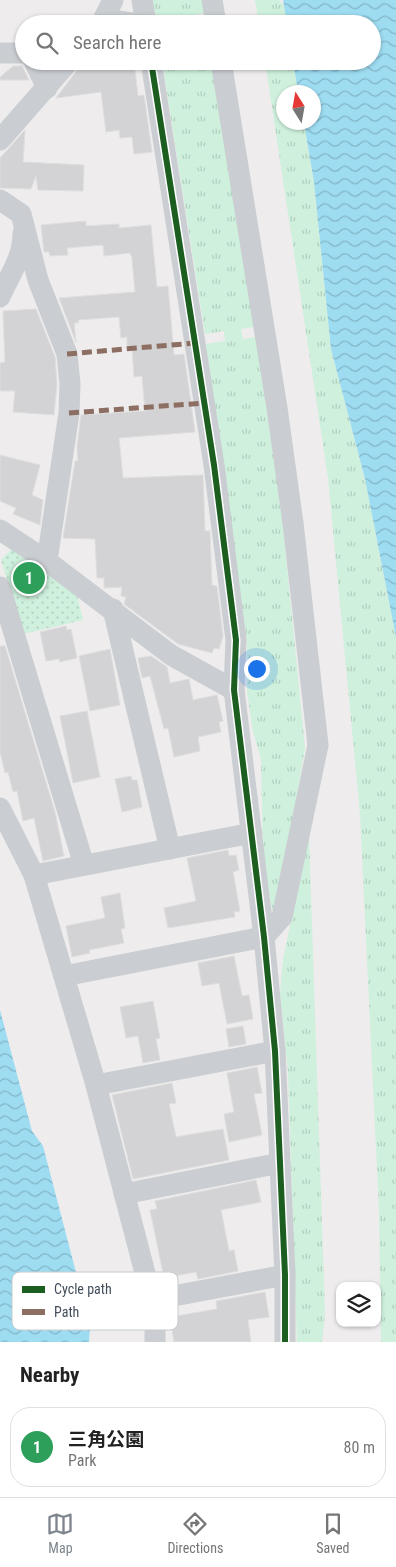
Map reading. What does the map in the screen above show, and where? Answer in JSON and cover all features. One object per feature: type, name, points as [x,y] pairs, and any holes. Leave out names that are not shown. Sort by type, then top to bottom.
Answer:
[{"type":"street","points":[[142,0],[144,15]]},
{"type":"street","points":[[212,0],[214,15]]},
{"type":"street","points":[[0,53],[15,53]]},
{"type":"street","points":[[38,70],[47,88]]},
{"type":"street","points":[[0,140],[62,70]]},
{"type":"street","points":[[152,70],[214,465],[236,640],[234,690],[264,937],[274,1051],[280,1163],[285,1342]]},
{"type":"street","points":[[64,976],[264,937],[282,917],[318,745],[281,437],[222,70]]},
{"type":"street","points":[[0,200],[21,214],[38,280],[67,354],[70,384],[69,413],[47,560]]},
{"type":"street","points":[[0,298],[18,264],[23,245],[23,223]]},
{"type":"street","points":[[0,530],[47,560],[172,655],[234,690]]},
{"type":"street","points":[[0,587],[84,865]]},
{"type":"street","points":[[112,609],[170,849]]},
{"type":"street","points":[[0,808],[34,875],[96,1085],[145,1272]]},
{"type":"street","points":[[34,875],[252,833]]},
{"type":"street","points":[[96,1085],[274,1051]]},
{"type":"street","points":[[124,1194],[280,1163]]},
{"type":"street","points":[[178,1295],[284,1275]]},
{"type":"green space","points":[[152,0],[204,0],[206,13],[154,15]]},
{"type":"green space","points":[[255,0],[279,0],[284,6],[286,15],[258,15]]},
{"type":"green space","points":[[163,70],[214,70],[254,327],[241,329],[243,339],[256,337],[282,516],[305,748],[277,909],[272,910],[263,853],[261,759],[253,732],[247,691],[247,642],[206,344],[225,341],[224,331],[205,334]]},
{"type":"green space","points":[[266,70],[294,70],[297,85],[276,85],[276,130],[305,130],[314,182],[331,349],[365,479],[396,637],[396,1342],[381,1342],[379,1211],[360,814],[328,478]]},
{"type":"green space","points":[[12,549],[77,595],[83,620],[23,634],[1,560]]},
{"type":"green space","points":[[309,835],[325,1313],[322,1342],[297,1342],[288,1072],[280,994],[283,959]]},
{"type":"water","points":[[283,0],[396,0],[396,637],[365,479],[331,349],[314,182],[305,130],[321,130],[321,85],[297,85],[294,70],[381,70],[381,15],[286,15]]},
{"type":"water","points":[[0,1010],[32,1131],[43,1146],[76,1272],[12,1272],[12,1330],[90,1330],[89,1342],[0,1342]]},
{"type":"building","points":[[15,66],[15,70],[24,70],[29,80],[0,80],[0,77]]},
{"type":"building","points":[[77,70],[135,70],[138,96],[144,95],[152,152],[134,154],[132,137],[120,138],[119,130],[106,132],[101,92],[56,98]]},
{"type":"building","points":[[25,130],[23,162],[84,165],[83,191],[38,190],[36,176],[31,189],[0,188],[0,158]]},
{"type":"building","points":[[86,221],[86,226],[119,224],[119,228],[151,225],[157,287],[168,286],[174,355],[184,354],[195,432],[119,438],[123,478],[203,475],[205,531],[210,531],[212,585],[217,586],[223,636],[219,649],[214,648],[212,653],[178,644],[124,604],[126,597],[121,596],[122,587],[104,588],[104,578],[97,578],[95,539],[63,538],[75,461],[78,461],[77,447],[81,415],[145,411],[142,376],[134,377],[132,346],[127,346],[127,337],[121,338],[119,317],[78,320],[78,323],[74,323],[76,342],[59,298],[135,292],[130,253],[104,256],[103,245],[67,248],[68,255],[50,256],[49,252],[44,252],[41,225]]},
{"type":"building","points":[[36,309],[55,357],[57,384],[54,415],[13,412],[15,391],[0,391],[0,363],[5,362],[3,311]]},
{"type":"building","points":[[0,455],[40,465],[32,495],[43,500],[40,525],[13,514],[16,508],[0,501]]},
{"type":"building","points":[[66,626],[67,630],[71,629],[77,658],[60,662],[59,659],[46,661],[40,632]]},
{"type":"building","points":[[0,646],[5,646],[55,812],[64,856],[43,861],[34,818],[23,821],[17,791],[13,792],[8,772],[5,773],[0,752]]},
{"type":"building","points":[[110,649],[120,705],[90,711],[79,656]]},
{"type":"building","points":[[151,656],[167,667],[170,683],[189,679],[193,700],[217,695],[223,721],[219,722],[221,732],[198,737],[200,751],[174,757],[168,728],[164,729],[150,676],[142,678],[138,658]]},
{"type":"building","points":[[87,711],[100,777],[73,783],[60,716]]},
{"type":"building","points":[[131,776],[132,780],[137,780],[142,807],[122,812],[115,779]]},
{"type":"building","points":[[228,850],[229,856],[236,855],[239,870],[233,872],[240,911],[234,912],[235,917],[168,928],[164,908],[196,901],[187,858]]},
{"type":"building","points":[[120,893],[125,928],[121,929],[124,943],[89,950],[90,953],[72,957],[66,926],[105,918],[101,897]]},
{"type":"building","points":[[234,956],[242,996],[249,995],[253,1019],[227,1024],[219,983],[202,986],[198,963]]},
{"type":"building","points":[[153,1001],[160,1038],[156,1039],[160,1060],[143,1063],[138,1036],[126,1038],[120,1007]]},
{"type":"building","points":[[243,1026],[246,1044],[229,1047],[226,1029]]},
{"type":"building","points":[[257,1067],[262,1093],[254,1094],[262,1135],[229,1142],[224,1114],[234,1112],[227,1073]]},
{"type":"building","points":[[172,1083],[176,1103],[169,1104],[176,1137],[223,1129],[229,1160],[133,1179],[112,1095]]},
{"type":"building","points":[[256,1180],[261,1202],[221,1210],[229,1251],[234,1250],[238,1271],[198,1279],[196,1272],[178,1275],[178,1272],[163,1272],[150,1210],[157,1209],[155,1201]]},
{"type":"building","points":[[265,1292],[269,1317],[248,1320],[251,1342],[174,1342],[172,1330],[178,1330],[178,1316],[217,1309],[216,1301]]},
{"type":"marked path","points":[[67,354],[195,343]]},
{"type":"marked path","points":[[69,413],[204,403]]},
{"type":"cycle path","points":[[152,70],[214,465],[236,640],[234,690],[264,937],[275,1051],[285,1275],[285,1342]]},
{"type":"place","name":"三角公園","points":[[29,578]]}]
